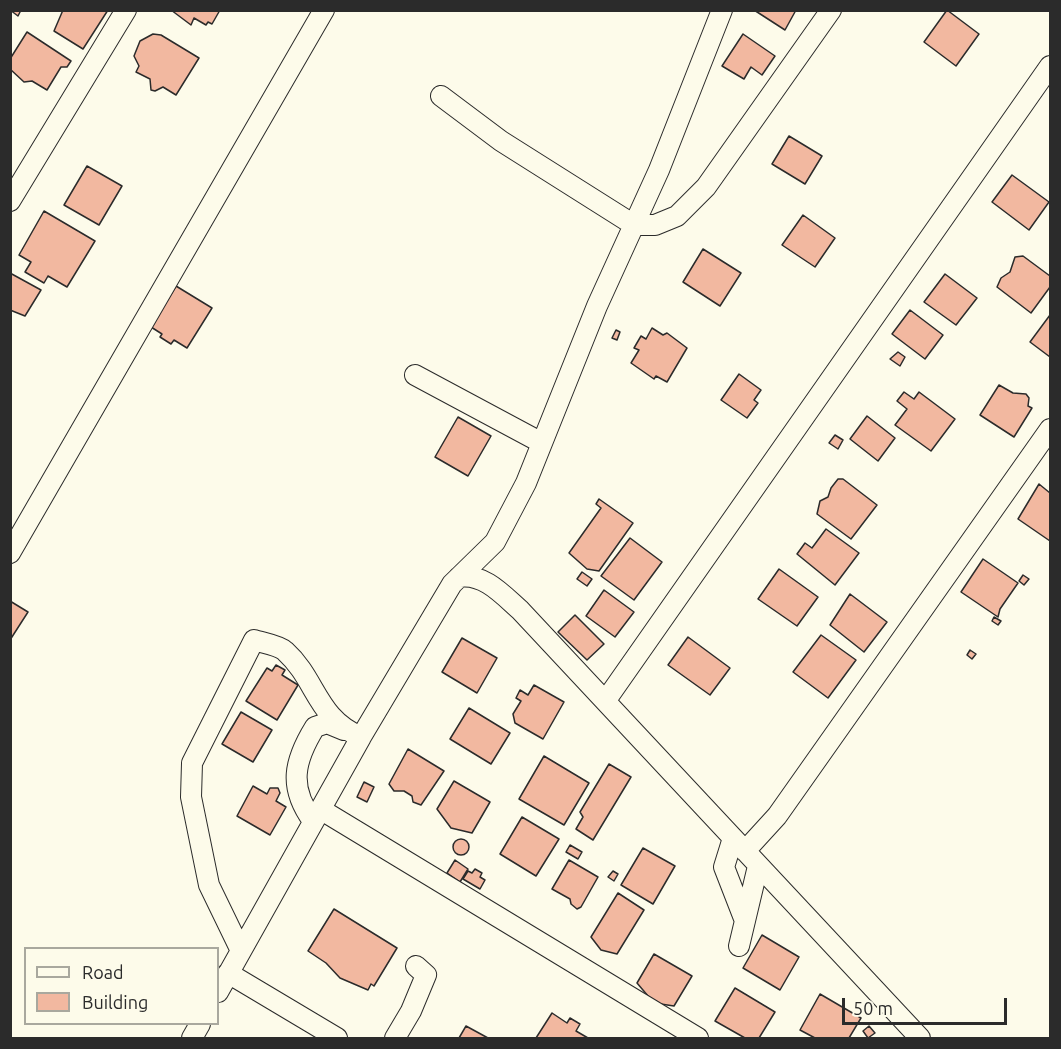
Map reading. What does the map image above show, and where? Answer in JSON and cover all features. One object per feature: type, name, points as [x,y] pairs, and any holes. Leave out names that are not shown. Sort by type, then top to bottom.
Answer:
[{"type":"street","points":[[10,201],[126,10]]},
{"type":"street","points":[[10,553],[324,10]]},
{"type":"street","points":[[489,583],[488,566],[495,542],[526,483],[597,306],[659,170],[722,10]]},
{"type":"street","points":[[441,96],[501,141],[634,225],[655,225],[677,216],[706,187],[831,10]]},
{"type":"street","points":[[606,700],[1050,66]]},
{"type":"street","points":[[415,375],[542,443]]},
{"type":"street","points":[[745,921],[724,867],[739,844],[777,816],[1050,429]]},
{"type":"street","points":[[219,990],[317,815],[353,733],[452,584],[495,542]]},
{"type":"street","points":[[459,577],[467,576],[489,583],[520,610],[920,1038]]},
{"type":"street","points":[[241,951],[209,885],[191,797],[192,762],[254,640],[284,650],[308,681],[318,701],[353,733]]},
{"type":"street","points":[[353,733],[327,723],[315,727],[297,764],[300,803],[698,1038]]},
{"type":"street","points":[[739,946],[758,866]]},
{"type":"street","points":[[396,1038],[411,1011],[426,975],[416,966]]},
{"type":"street","points":[[228,973],[337,1038]]},
{"type":"building","points":[[10,10],[21,10],[18,16]]},
{"type":"building","points":[[63,10],[108,10],[83,49],[54,31]]},
{"type":"building","points":[[171,10],[220,10],[212,24],[208,22],[206,25],[194,18],[191,25]]},
{"type":"building","points":[[754,10],[796,10],[785,30]]},
{"type":"building","points":[[947,10],[979,34],[956,66],[924,42]]},
{"type":"building","points":[[27,32],[71,61],[67,67],[61,67],[47,90],[32,81],[24,82],[10,69],[10,59]]},
{"type":"building","points":[[153,34],[161,35],[199,58],[176,95],[163,87],[155,91],[151,90],[150,79],[136,72],[139,66],[134,56],[140,41]]},
{"type":"building","points":[[743,34],[775,56],[762,75],[751,67],[744,79],[722,66]]},
{"type":"building","points":[[789,136],[822,156],[805,184],[772,164]]},
{"type":"building","points":[[87,166],[122,186],[99,225],[64,205]]},
{"type":"building","points":[[1012,175],[1049,202],[1029,230],[992,202]]},
{"type":"building","points":[[44,211],[95,241],[67,287],[48,276],[44,283],[25,272],[31,262],[19,255]]},
{"type":"building","points":[[803,215],[835,238],[815,267],[782,245]]},
{"type":"building","points":[[703,249],[741,273],[720,306],[683,282]]},
{"type":"building","points":[[1023,256],[1050,276],[1050,287],[1031,313],[997,287],[1001,278],[1010,272],[1015,257]]},
{"type":"building","points":[[10,273],[41,290],[25,316],[10,310]]},
{"type":"building","points":[[945,274],[977,298],[956,325],[924,302]]},
{"type":"building","points":[[176,286],[212,308],[187,348],[174,340],[171,344],[151,327]]},
{"type":"building","points":[[910,310],[943,335],[925,359],[892,334]]},
{"type":"building","points":[[1050,315],[1050,357],[1030,342]]},
{"type":"building","points":[[652,328],[663,335],[667,333],[687,348],[667,382],[656,376],[654,379],[631,363],[639,350],[634,348],[641,336],[646,339]]},
{"type":"building","points":[[616,330],[620,332],[617,340],[612,338]]},
{"type":"building","points":[[898,352],[905,357],[900,366],[890,359]]},
{"type":"building","points":[[739,374],[761,390],[754,400],[758,403],[747,418],[721,400]]},
{"type":"building","points":[[999,385],[1013,393],[1026,394],[1029,398],[1028,406],[1032,408],[1014,437],[980,415]]},
{"type":"building","points":[[904,392],[914,399],[919,392],[955,419],[931,451],[895,425],[907,409],[897,401]]},
{"type":"building","points":[[867,416],[895,438],[878,461],[850,439]]},
{"type":"building","points":[[458,417],[491,436],[468,476],[435,457]]},
{"type":"building","points":[[835,435],[843,440],[838,449],[829,443]]},
{"type":"building","points":[[838,479],[843,479],[877,505],[851,539],[817,514],[820,501],[828,497]]},
{"type":"building","points":[[1039,484],[1050,493],[1050,541],[1018,519]]},
{"type":"building","points":[[599,499],[633,523],[599,571],[587,569],[569,553],[601,508],[596,504]]},
{"type":"building","points":[[826,529],[859,553],[835,585],[797,554],[805,543],[812,548]]},
{"type":"building","points":[[630,538],[662,562],[634,600],[601,576]]},
{"type":"building","points":[[983,559],[1018,583],[1000,609],[998,617],[961,592]]},
{"type":"building","points":[[779,569],[818,597],[797,626],[758,599]]},
{"type":"building","points":[[582,572],[592,579],[587,586],[577,579]]},
{"type":"building","points":[[1023,575],[1029,579],[1024,585],[1019,581]]},
{"type":"building","points":[[604,590],[634,612],[615,637],[586,616]]},
{"type":"building","points":[[850,594],[887,622],[864,652],[830,625]]},
{"type":"building","points":[[10,601],[28,612],[10,640]]},
{"type":"building","points":[[575,615],[604,644],[587,660],[558,632]]},
{"type":"building","points":[[994,617],[1001,621],[998,625],[992,621]]},
{"type":"building","points":[[821,635],[856,660],[828,698],[793,672]]},
{"type":"building","points":[[688,637],[730,668],[710,695],[668,665]]},
{"type":"building","points":[[462,638],[497,658],[477,693],[442,672]]},
{"type":"building","points":[[970,650],[976,654],[972,659],[967,655]]},
{"type":"building","points":[[276,665],[285,670],[282,675],[298,685],[277,720],[246,701],[267,668],[272,671]]},
{"type":"building","points":[[534,685],[564,702],[543,739],[515,723],[513,714],[521,701],[516,698],[520,690],[528,695]]},
{"type":"building","points":[[469,708],[510,733],[491,764],[450,739]]},
{"type":"building","points":[[241,712],[272,730],[253,762],[222,744]]},
{"type":"building","points":[[408,749],[444,771],[421,805],[413,802],[412,796],[404,791],[394,791],[389,784]]},
{"type":"building","points":[[544,756],[589,783],[564,825],[519,799]]},
{"type":"building","points":[[609,764],[631,777],[593,840],[576,829],[583,817],[580,812]]},
{"type":"building","points":[[454,781],[490,802],[472,833],[451,828],[437,809]]},
{"type":"building","points":[[364,782],[374,787],[367,802],[357,797]]},
{"type":"building","points":[[253,786],[267,794],[270,788],[278,788],[280,793],[276,801],[286,807],[270,835],[237,816]]},
{"type":"building","points":[[522,817],[559,839],[536,876],[500,854]]},
{"type":"building","points":[[461,839],[469,847],[461,855],[453,847]]},
{"type":"building","points":[[570,845],[582,852],[578,859],[566,852]]},
{"type":"building","points":[[643,848],[675,866],[653,904],[621,885]]},
{"type":"building","points":[[455,860],[468,869],[460,882],[447,873]]},
{"type":"building","points":[[569,860],[598,877],[581,907],[577,909],[571,904],[570,899],[552,889]]},
{"type":"building","points":[[475,869],[482,873],[480,877],[485,880],[480,889],[463,879],[468,871],[472,873]]},
{"type":"building","points":[[613,871],[618,874],[614,881],[608,877]]},
{"type":"building","points":[[618,893],[644,910],[617,954],[601,950],[591,937]]},
{"type":"building","points":[[334,909],[397,948],[374,986],[371,984],[368,990],[340,978],[326,963],[308,951]]},
{"type":"building","points":[[762,935],[799,957],[780,990],[743,968]]},
{"type":"building","points":[[654,954],[692,976],[674,1006],[654,1003],[637,983]]},
{"type":"building","points":[[735,988],[775,1012],[759,1038],[745,1038],[715,1021]]},
{"type":"building","points":[[820,994],[861,1018],[849,1038],[815,1038],[800,1030]]},
{"type":"building","points":[[552,1013],[567,1023],[570,1018],[580,1024],[576,1031],[588,1038],[536,1038]]},
{"type":"building","points":[[466,1026],[488,1038],[459,1038]]},
{"type":"building","points":[[869,1026],[875,1033],[868,1038],[863,1031]]}]
